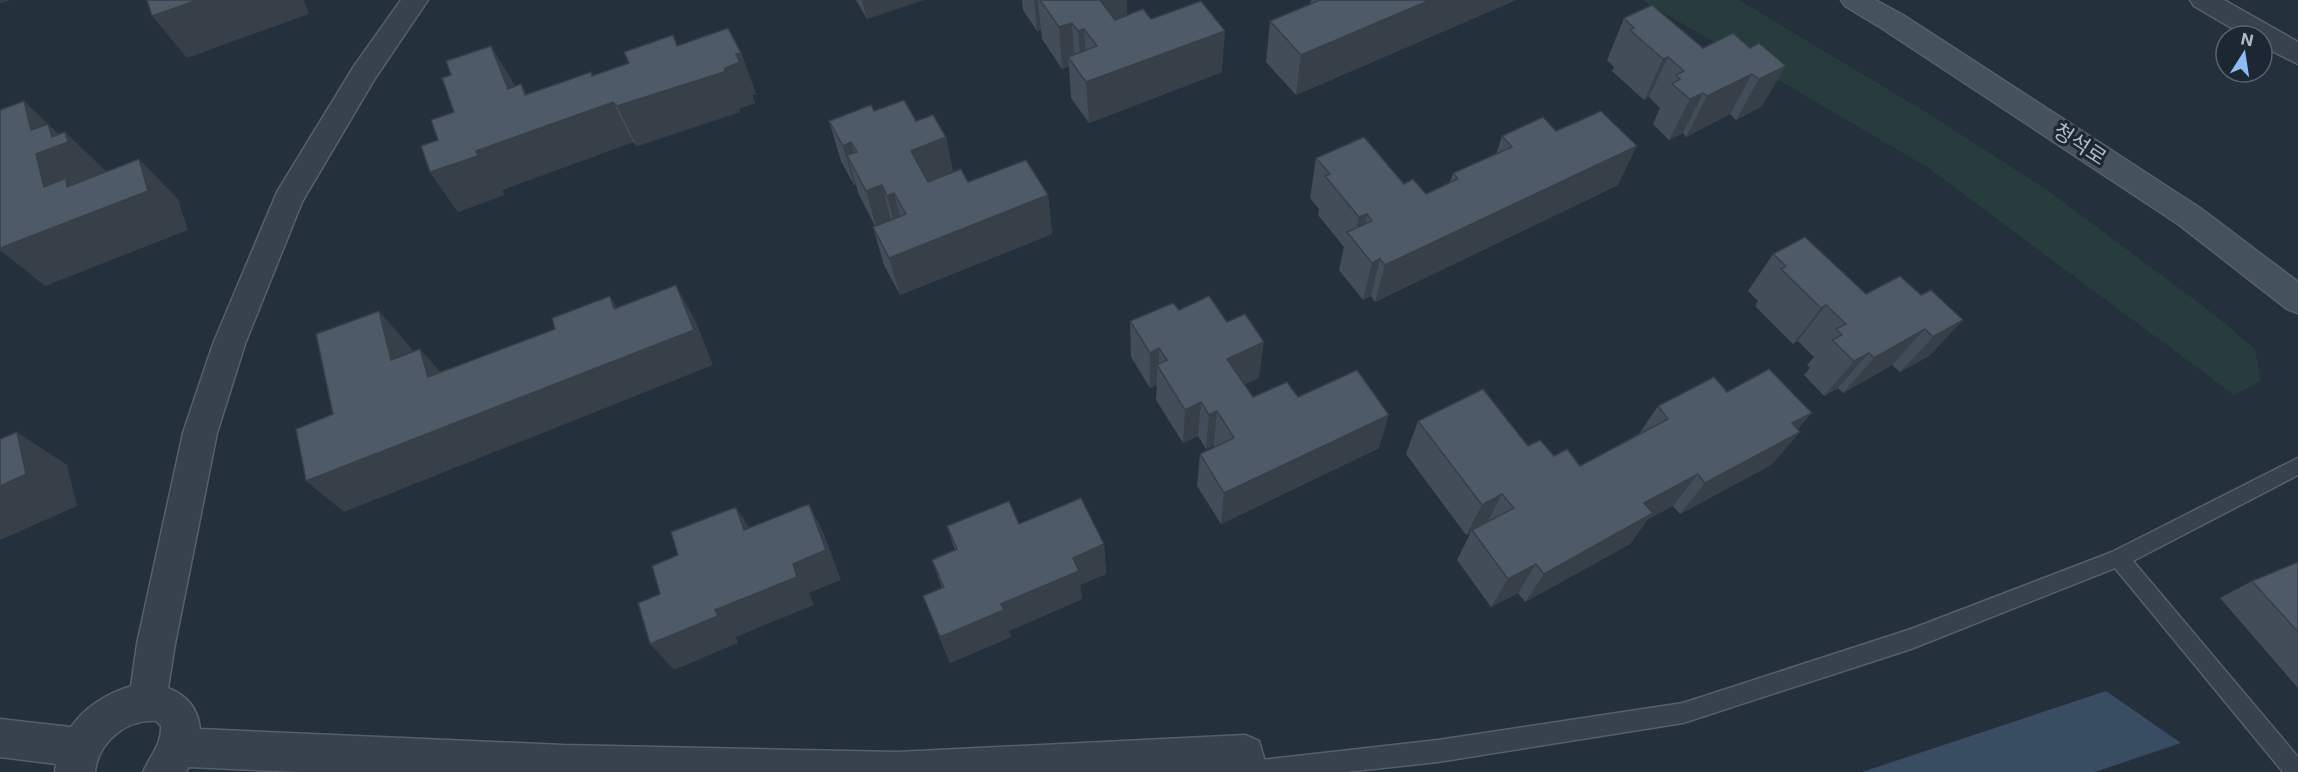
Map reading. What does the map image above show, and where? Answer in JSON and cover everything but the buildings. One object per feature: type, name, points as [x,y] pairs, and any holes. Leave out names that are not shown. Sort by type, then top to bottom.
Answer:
[{"type":"main road","name":"청석로","points":[[1854,0],[1893,22],[2189,216],[2298,300]]},
{"type":"street","points":[[147,702],[156,644],[200,433],[229,344],[288,200],[364,73],[414,0]]},
{"type":"street","points":[[2203,0],[2298,54]]},
{"type":"street","points":[[0,738],[78,760],[90,732],[104,719],[121,709],[156,702],[170,708],[179,717],[182,731],[171,760],[897,772],[1245,754],[1250,772]]},
{"type":"lane","points":[[1250,772],[1438,751],[1683,713],[1911,639],[2119,558],[2298,466]]},
{"type":"lane","points":[[2119,558],[2297,772]]},
{"type":"green space","points":[[1642,0],[1739,0],[1934,117],[2050,192],[2211,312],[2255,349],[2261,381],[2234,395],[1927,167]]},
{"type":"water","points":[[2106,691],[2181,743],[2095,772],[1862,772]]}]
